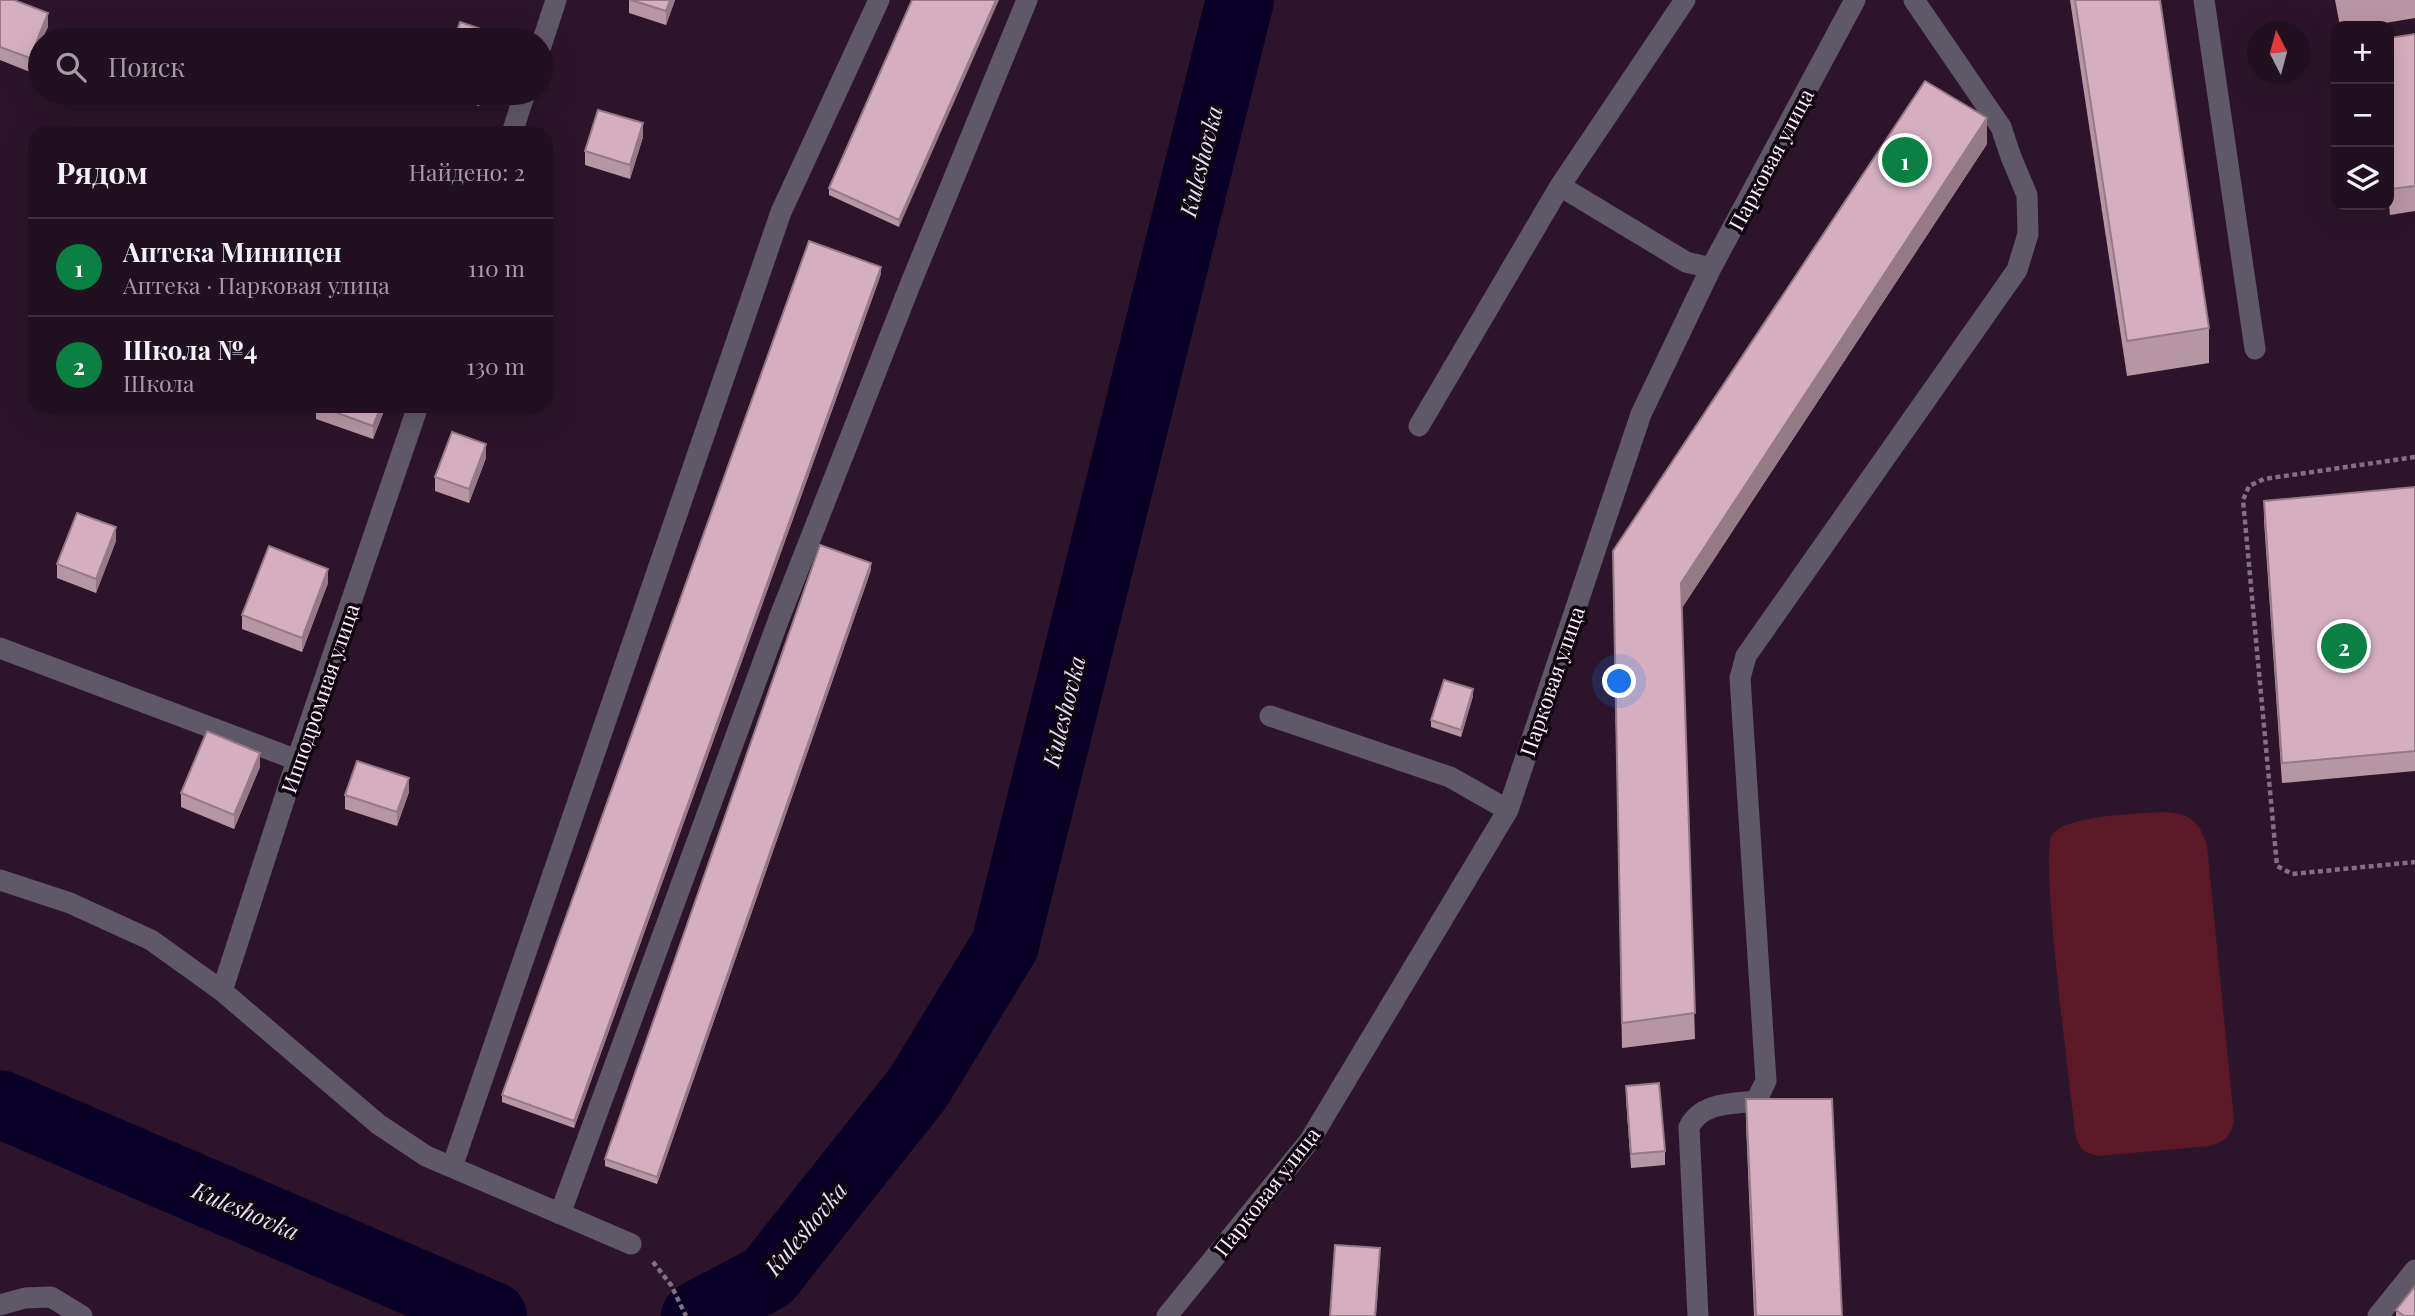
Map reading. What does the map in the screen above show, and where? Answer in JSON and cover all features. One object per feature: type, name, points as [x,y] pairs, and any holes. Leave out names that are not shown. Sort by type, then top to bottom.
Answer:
[{"type":"street","points":[[547,28],[556,0]]},
{"type":"street","points":[[452,1167],[781,212],[879,0]]},
{"type":"street","points":[[561,1214],[780,616],[910,285],[1027,0]]},
{"type":"street","points":[[1419,426],[1560,186],[1685,0]]},
{"type":"street","name":"Парковая улица","points":[[1167,1316],[1310,1140],[1508,810],[1642,414],[1712,268],[1855,0]]},
{"type":"street","points":[[1698,1316],[1689,1127],[1694,1116],[1707,1108],[1756,1101],[1766,1081],[1740,678],[1745,656],[2017,270],[2028,234],[2027,195],[2001,127],[1914,0]]},
{"type":"street","points":[[2204,0],[2255,349]]},
{"type":"street","points":[[514,126],[521,105]]},
{"type":"street","points":[[1560,186],[1686,262],[1712,268]]},
{"type":"street","name":"Ипподромная улица","points":[[222,991],[297,760],[416,413]]},
{"type":"street","points":[[0,648],[297,760]]},
{"type":"street","points":[[1270,716],[1450,777],[1508,810]]},
{"type":"street","points":[[0,880],[70,903],[151,940],[222,991],[378,1124],[425,1156],[631,1244]]},
{"type":"street","points":[[2378,1316],[2415,1270]]},
{"type":"street","points":[[0,1305],[25,1298],[51,1297],[82,1316]]},
{"type":"path","points":[[2415,457],[2264,479],[2249,486],[2243,500],[2277,866],[2292,874],[2415,862]]},
{"type":"path","points":[[661,1270],[686,1316]]},
{"type":"shaded area","points":[[2160,812],[2191,819],[2200,829],[2207,845],[2234,1120],[2226,1138],[2209,1146],[2099,1156],[2082,1149],[2075,1131],[2053,927],[2049,852],[2052,835],[2060,828],[2086,819]]},
{"type":"building","points":[[0,0],[14,0],[48,13],[42,28],[28,28],[28,57],[0,47]]},
{"type":"building","points":[[631,0],[670,0],[666,11]]},
{"type":"building","points":[[912,0],[996,0],[899,220],[829,188]]},
{"type":"building","points":[[2075,0],[2160,0],[2209,328],[2127,341]]},
{"type":"building","points":[[460,22],[478,28],[458,28]]},
{"type":"building","points":[[2415,34],[2415,186],[2394,189],[2394,84],[2394,37]]},
{"type":"building","points":[[1925,81],[1987,118],[1681,583],[1695,1013],[1622,1023],[1613,551]]},
{"type":"building","points":[[598,110],[643,123],[630,165],[585,151]]},
{"type":"building","points":[[809,241],[881,267],[574,1121],[502,1095]]},
{"type":"building","points":[[337,413],[378,413],[373,426]]},
{"type":"building","points":[[452,432],[486,444],[469,489],[435,477]]},
{"type":"building","points":[[2415,487],[2415,751],[2282,763],[2264,501]]},
{"type":"building","points":[[77,513],[116,527],[96,579],[57,564]]},
{"type":"building","points":[[820,545],[871,563],[657,1177],[605,1159]]},
{"type":"building","points":[[269,546],[328,569],[302,638],[242,615]]},
{"type":"building","points":[[1444,680],[1473,689],[1461,730],[1431,720]]},
{"type":"building","points":[[207,731],[260,753],[234,815],[181,793]]},
{"type":"building","points":[[357,761],[409,778],[397,812],[345,795]]},
{"type":"building","points":[[1659,1083],[1665,1151],[1631,1154],[1626,1086]]},
{"type":"building","points":[[1746,1099],[1832,1099],[1842,1316],[1756,1316]]},
{"type":"building","points":[[1335,1245],[1380,1248],[1375,1316],[1330,1316]]},
{"type":"building","points":[[2415,1286],[2415,1316],[2404,1316],[2396,1310]]},
{"type":"waterway","name":"Kuleshovka","points":[[695,1316],[768,1277],[918,1088],[1005,945],[1240,0]]},
{"type":"waterway","name":"Kuleshovka","points":[[0,1104],[493,1316]]},
{"type":"place","name":"Аптека Миницен","points":[[1905,160]]},
{"type":"place","name":"Школа №4","points":[[2344,646]]}]
